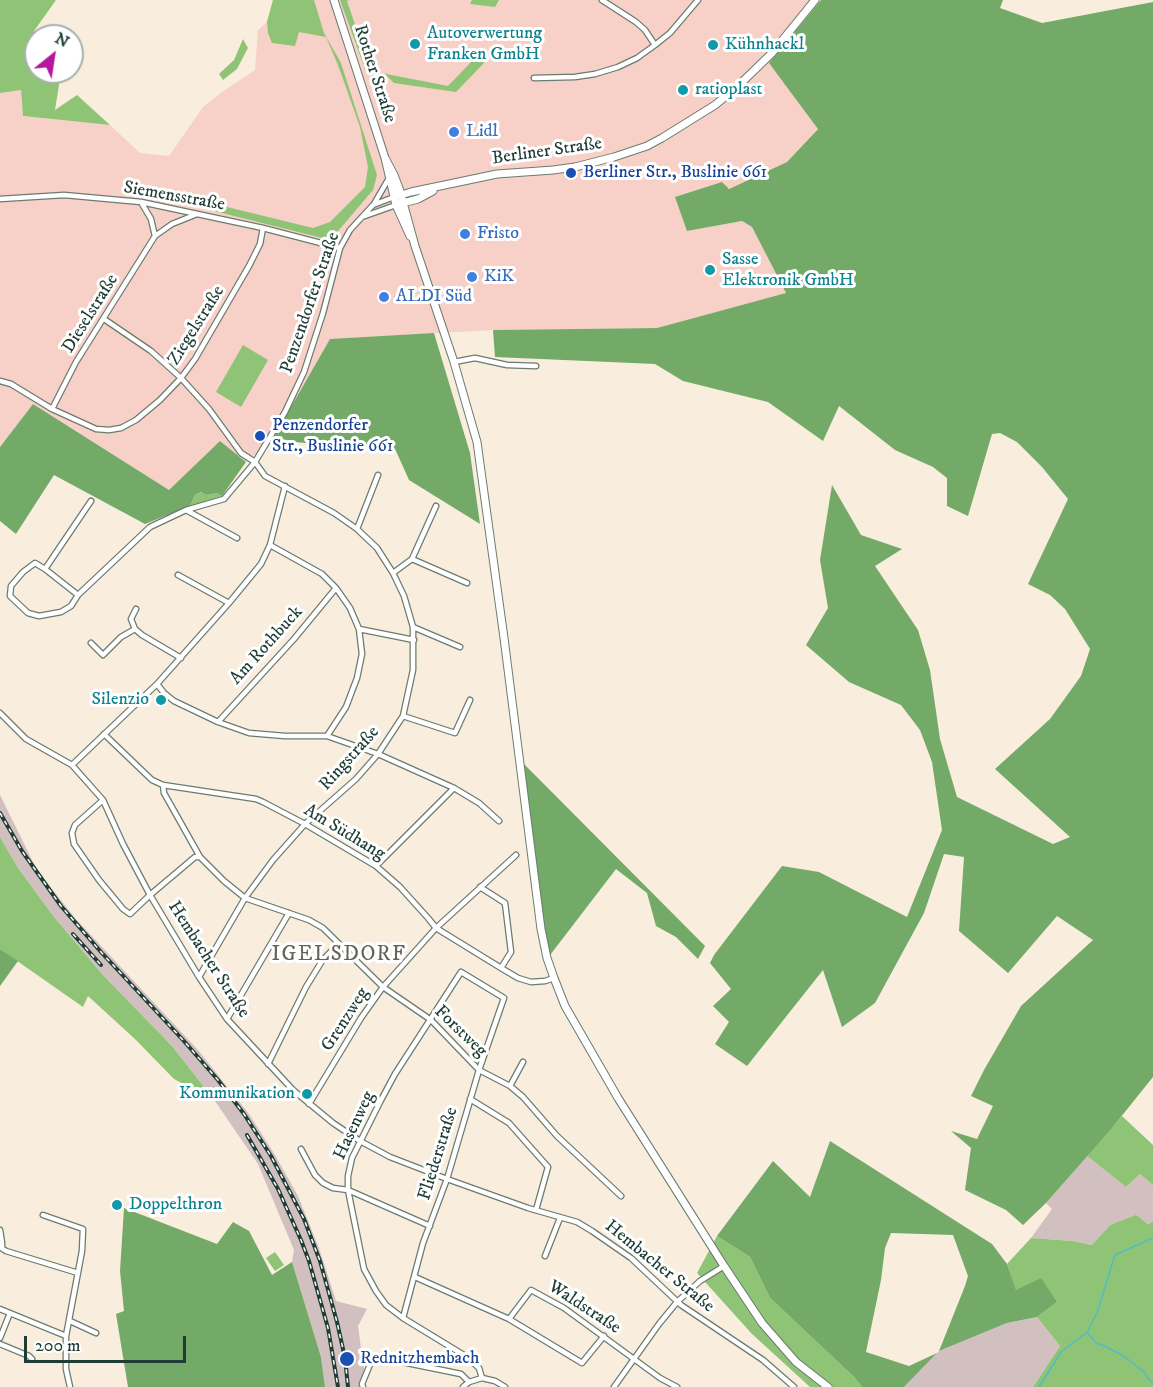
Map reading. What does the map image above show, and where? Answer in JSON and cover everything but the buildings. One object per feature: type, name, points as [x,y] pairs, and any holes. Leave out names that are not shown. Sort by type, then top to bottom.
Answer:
[{"type":"main road","name":"Rother Straße","points":[[333,0],[385,158],[389,178],[398,195]]},
{"type":"main road","name":"Berliner Straße","points":[[398,195],[497,174],[575,167],[614,157],[663,138],[715,105],[737,87],[772,53],[815,0]]},
{"type":"main road","name":"Rother Straße","points":[[385,158],[394,175],[398,195]]},
{"type":"main road","name":"Berliner Straße","points":[[400,204],[418,199],[441,187]]},
{"type":"main road","points":[[398,195],[454,363],[477,442],[541,929],[554,978],[565,1006],[618,1098],[762,1323],[796,1362],[828,1387]]},
{"type":"street","points":[[602,0],[636,22],[645,30],[655,45]]},
{"type":"street","points":[[534,78],[595,74],[627,62],[670,33],[698,0]]},
{"type":"street","name":"Penzendorfer Straße","points":[[45,569],[35,563],[29,566],[11,586],[10,596],[28,613],[39,616],[61,612],[71,606],[78,595],[150,527],[186,510],[224,499],[255,462],[285,412],[304,372],[340,248],[350,230],[373,205],[389,178]]},
{"type":"street","name":"Siemensstraße","points":[[0,199],[64,195],[141,202],[263,228],[340,248]]},
{"type":"street","name":"Penzendorfer Straße","points":[[373,205],[398,195]]},
{"type":"street","points":[[141,202],[151,219],[155,236]]},
{"type":"street","name":"Penzendorfer Straße","points":[[360,218],[400,204]]},
{"type":"street","name":"Dieselstraße","points":[[52,409],[76,362],[155,236],[172,224],[197,214]]},
{"type":"street","name":"Ziegelstraße","points":[[0,381],[11,384],[52,409],[96,429],[121,428],[136,420],[160,400],[195,359],[249,266],[260,244],[263,228]]},
{"type":"street","name":"Ringstraße","points":[[104,319],[151,351],[181,378],[241,453],[255,462],[265,476],[334,513],[357,529],[377,548],[404,596],[413,627],[413,670],[404,716],[378,754],[356,779],[306,824],[273,860],[245,898],[199,977]]},
{"type":"street","points":[[454,363],[475,357],[507,365],[536,366]]},
{"type":"street","points":[[357,529],[378,475]]},
{"type":"street","points":[[72,765],[157,684],[261,564],[270,545],[285,486]]},
{"type":"street","points":[[78,595],[45,569],[91,501]]},
{"type":"street","points":[[393,573],[412,559],[436,506]]},
{"type":"street","points":[[186,510],[237,538]]},
{"type":"street","points":[[270,545],[322,574],[336,588],[350,609],[359,629],[362,654],[357,678],[346,707],[327,736]]},
{"type":"street","points":[[412,559],[467,583]]},
{"type":"street","points":[[178,575],[229,603]]},
{"type":"street","name":"Am Rothbuck","points":[[218,722],[294,639],[336,588]]},
{"type":"street","points":[[136,609],[131,620],[135,629],[142,636],[181,658]]},
{"type":"street","points":[[413,627],[460,647]]},
{"type":"street","points":[[91,643],[103,655],[121,637],[135,629]]},
{"type":"street","points":[[359,629],[414,640]]},
{"type":"street","points":[[157,684],[174,701],[218,722],[249,732],[285,736],[327,736],[378,754],[453,788],[479,804],[499,821]]},
{"type":"street","points":[[404,716],[455,733],[470,700]]},
{"type":"street","name":"Hembacher Straße","points":[[0,713],[26,739],[72,765],[103,800],[150,895],[227,1019],[309,1104],[360,1141],[390,1157],[447,1179],[577,1222],[631,1258],[677,1302],[763,1359],[795,1387]]},
{"type":"street","name":"Am Südhang","points":[[104,734],[152,780],[163,785],[256,799],[270,805],[376,866],[400,887],[436,928],[501,968],[518,978],[531,982],[554,978]]},
{"type":"street","points":[[163,785],[164,793],[200,857],[245,898]]},
{"type":"street","points":[[376,866],[453,788]]},
{"type":"street","points":[[103,800],[75,825],[72,833],[74,843],[99,880],[123,909],[130,914],[195,857],[200,857]]},
{"type":"street","name":"Grenzweg","points":[[309,1104],[361,1018],[383,987],[436,928],[516,855]]},
{"type":"street","points":[[480,887],[505,903],[511,952],[501,968]]},
{"type":"street","name":"Forstweg","points":[[245,898],[309,920],[323,928],[383,987],[431,1020],[479,1070],[510,1086],[523,1097],[557,1136],[621,1196]]},
{"type":"street","points":[[227,1019],[289,913]]},
{"type":"street","points":[[268,1064],[306,987],[322,961],[338,944]]},
{"type":"street","name":"Hasenweg","points":[[482,1378],[479,1368],[467,1357],[403,1318],[386,1305],[376,1291],[364,1269],[348,1190],[348,1176],[352,1158],[394,1074],[461,972],[504,998]]},
{"type":"street","name":"Fliederstraße","points":[[403,1318],[423,1243],[447,1179],[479,1070],[504,998]]},
{"type":"street","points":[[510,1086],[523,1062]]},
{"type":"street","points":[[470,1099],[509,1123],[548,1167],[537,1210]]},
{"type":"street","points":[[301,1149],[315,1175],[323,1183],[333,1188],[348,1190],[430,1226]]},
{"type":"street","points":[[43,1215],[82,1229],[82,1251],[66,1336],[66,1369],[69,1387]]},
{"type":"street","points":[[544,1256],[560,1218]]},
{"type":"street","points":[[0,1230],[1,1247],[6,1251],[78,1273]]},
{"type":"street","points":[[614,1387],[677,1302],[699,1281],[724,1266]]},
{"type":"street","points":[[415,1277],[508,1319],[582,1363],[604,1336]]},
{"type":"street","name":"Waldstraße","points":[[508,1319],[531,1290],[564,1308],[634,1360],[677,1387]]},
{"type":"street","points":[[0,1309],[66,1336]]},
{"type":"street","points":[[0,1338],[10,1313]]},
{"type":"street","points":[[70,1321],[96,1333]]},
{"type":"street","points":[[0,1344],[32,1359]]},
{"type":"street","points":[[363,1387],[362,1384],[371,1362],[379,1360],[402,1362],[461,1374],[469,1382]]},
{"type":"street","points":[[463,1387],[469,1382],[482,1378],[495,1381],[505,1387]]},
{"type":"shaded area","points":[[273,0],[821,0],[769,63],[820,126],[787,162],[728,189],[687,231],[742,221],[752,227],[786,293],[657,328],[493,330],[330,339],[272,440],[246,462],[220,441],[169,490],[33,404],[0,447],[0,93],[21,90],[23,116],[110,125],[140,153],[169,156],[203,107],[255,70],[258,30],[267,22]]},
{"type":"shaded area","points":[[0,795],[37,870],[75,918],[198,1050],[249,1114],[275,1155],[298,1196],[319,1248],[336,1301],[367,1309],[358,1326],[364,1370],[360,1381],[361,1387],[325,1387],[321,1357],[292,1262],[294,1250],[258,1164],[215,1101],[172,1046],[102,974],[54,917],[18,868],[0,837]]},
{"type":"shaded area","points":[[1087,1156],[1126,1187],[1140,1174],[1153,1185],[1153,1222],[1149,1224],[1136,1216],[1110,1225],[1092,1245],[1073,1241],[1031,1238],[1052,1209],[1046,1203]]},
{"type":"shaded area","points":[[1037,1317],[1060,1346],[1033,1387],[904,1387],[939,1351],[1007,1323]]},
{"type":"green space","points":[[0,0],[56,0],[39,24],[24,24],[24,84],[59,84],[55,110],[77,95],[110,125],[23,116],[21,90],[0,93]]},
{"type":"green space","points":[[273,0],[314,0],[324,33],[341,63],[377,175],[373,190],[333,237],[322,238],[157,198],[157,195],[223,206],[313,228],[330,222],[365,187],[368,167],[360,127],[326,37],[299,32],[295,46],[272,43],[267,22]]},
{"type":"green space","points":[[340,0],[349,0],[347,1],[371,71],[448,86],[476,57],[482,58],[484,63],[456,92],[394,83],[384,75],[366,72]]},
{"type":"green space","points":[[472,0],[499,0],[495,7],[470,4]]},
{"type":"green space","points":[[821,0],[1003,0],[1000,8],[1042,23],[1153,2],[1153,1077],[1112,1128],[1046,1203],[1023,1225],[1006,1210],[965,1190],[971,1148],[951,1131],[977,1139],[993,1106],[971,1096],[1021,1006],[1093,940],[1057,916],[1008,973],[959,931],[964,857],[944,854],[924,913],[875,1003],[842,1027],[823,970],[747,1066],[715,1044],[729,1022],[713,1006],[731,989],[710,963],[782,866],[819,872],[907,917],[942,830],[932,762],[920,730],[901,705],[849,682],[806,645],[828,608],[820,560],[832,485],[861,535],[902,549],[875,566],[918,630],[930,670],[940,739],[957,797],[1053,844],[1070,837],[995,769],[1050,719],[1081,676],[1090,649],[1065,609],[1050,595],[1028,584],[1068,499],[1042,467],[1017,442],[1000,433],[992,434],[968,516],[947,506],[947,478],[933,467],[895,450],[839,406],[823,441],[768,402],[683,381],[655,364],[495,357],[493,330],[657,328],[786,293],[752,227],[742,221],[687,231],[675,197],[722,182],[729,189],[787,162],[818,129],[769,63]]},
{"type":"green space","points":[[243,39],[248,48],[237,69],[223,80],[219,74],[234,60]]},
{"type":"green space","points":[[434,333],[470,453],[480,524],[409,480],[396,451],[272,440],[330,339]]},
{"type":"green space","points":[[243,345],[268,360],[241,407],[216,392]]},
{"type":"green space","points":[[33,404],[169,490],[220,441],[246,462],[222,496],[217,493],[207,495],[201,492],[195,495],[190,506],[145,524],[54,475],[16,534],[0,521],[0,447]]},
{"type":"green space","points":[[202,492],[207,495],[217,493],[222,496],[190,506],[195,495]]},
{"type":"green space","points":[[523,763],[705,946],[698,959],[676,937],[656,926],[647,893],[616,869],[547,959]]},
{"type":"green space","points":[[0,837],[18,868],[54,917],[102,974],[172,1046],[215,1101],[174,1079],[88,996],[83,1007],[0,949]]},
{"type":"green space","points":[[0,949],[18,961],[0,986]]},
{"type":"green space","points":[[1122,1116],[1153,1145],[1153,1185],[1140,1174],[1126,1187],[1087,1156]]},
{"type":"green space","points":[[830,1141],[992,1244],[1007,1264],[1016,1290],[1041,1278],[1057,1302],[1037,1317],[1007,1323],[939,1351],[968,1276],[953,1235],[891,1233],[885,1248],[881,1280],[866,1352],[909,1366],[937,1353],[904,1387],[862,1387],[770,1298],[750,1257],[717,1236],[773,1161],[810,1197]]},
{"type":"green space","points":[[124,1208],[217,1244],[233,1222],[249,1231],[272,1275],[292,1262],[321,1357],[325,1387],[128,1387],[116,1314],[124,1311],[120,1271]]},
{"type":"green space","points":[[1136,1215],[1148,1224],[1153,1222],[1153,1387],[1033,1387],[1060,1346],[1037,1317],[1057,1302],[1016,1291],[1007,1264],[1031,1238],[1073,1241],[1092,1245],[1110,1225]]},
{"type":"green space","points":[[717,1236],[750,1257],[770,1298],[862,1387],[810,1387],[752,1334],[697,1273]]},
{"type":"green space","points":[[275,1252],[284,1265],[275,1271],[266,1258]]},
{"type":"waterway","points":[[1088,1330],[1097,1313],[1115,1255],[1153,1238]]},
{"type":"waterway","points":[[1039,1387],[1061,1352],[1087,1332],[1096,1343],[1125,1357],[1144,1372],[1153,1383]]},
{"type":"railway","points":[[0,813],[22,851],[61,906],[218,1080],[244,1114],[271,1156],[304,1219],[320,1261],[337,1322],[345,1358],[348,1387]]},
{"type":"railway","points":[[73,934],[101,965]]},
{"type":"railway","points":[[247,1135],[278,1189],[309,1261],[328,1328],[338,1387]]},
{"type":"place","name":"Autoverwertung Franken GmbH","points":[[415,44]]},
{"type":"place","name":"Kühnhackl","points":[[713,45]]},
{"type":"place","name":"ratioplast","points":[[683,90]]},
{"type":"place","name":"Lidl","points":[[454,132]]},
{"type":"place","name":"Berliner Str., Buslinie 661","points":[[571,173]]},
{"type":"place","name":"Fristo","points":[[465,234]]},
{"type":"place","name":"Sasse Elektronik GmbH","points":[[710,270]]},
{"type":"place","name":"KiK","points":[[472,277]]},
{"type":"place","name":"ALDI Süd","points":[[384,297]]},
{"type":"place","name":"Penzendorfer Str., Buslinie 661","points":[[260,436]]},
{"type":"place","name":"Silenzio","points":[[161,700]]},
{"type":"place","name":"Kommunikation","points":[[307,1094]]},
{"type":"place","name":"Doppelthron","points":[[117,1205]]},
{"type":"place","name":"Rednitzhembach","points":[[347,1359]]},
{"type":"district","name":"IGELSDORF","points":[[339,956]]}]
